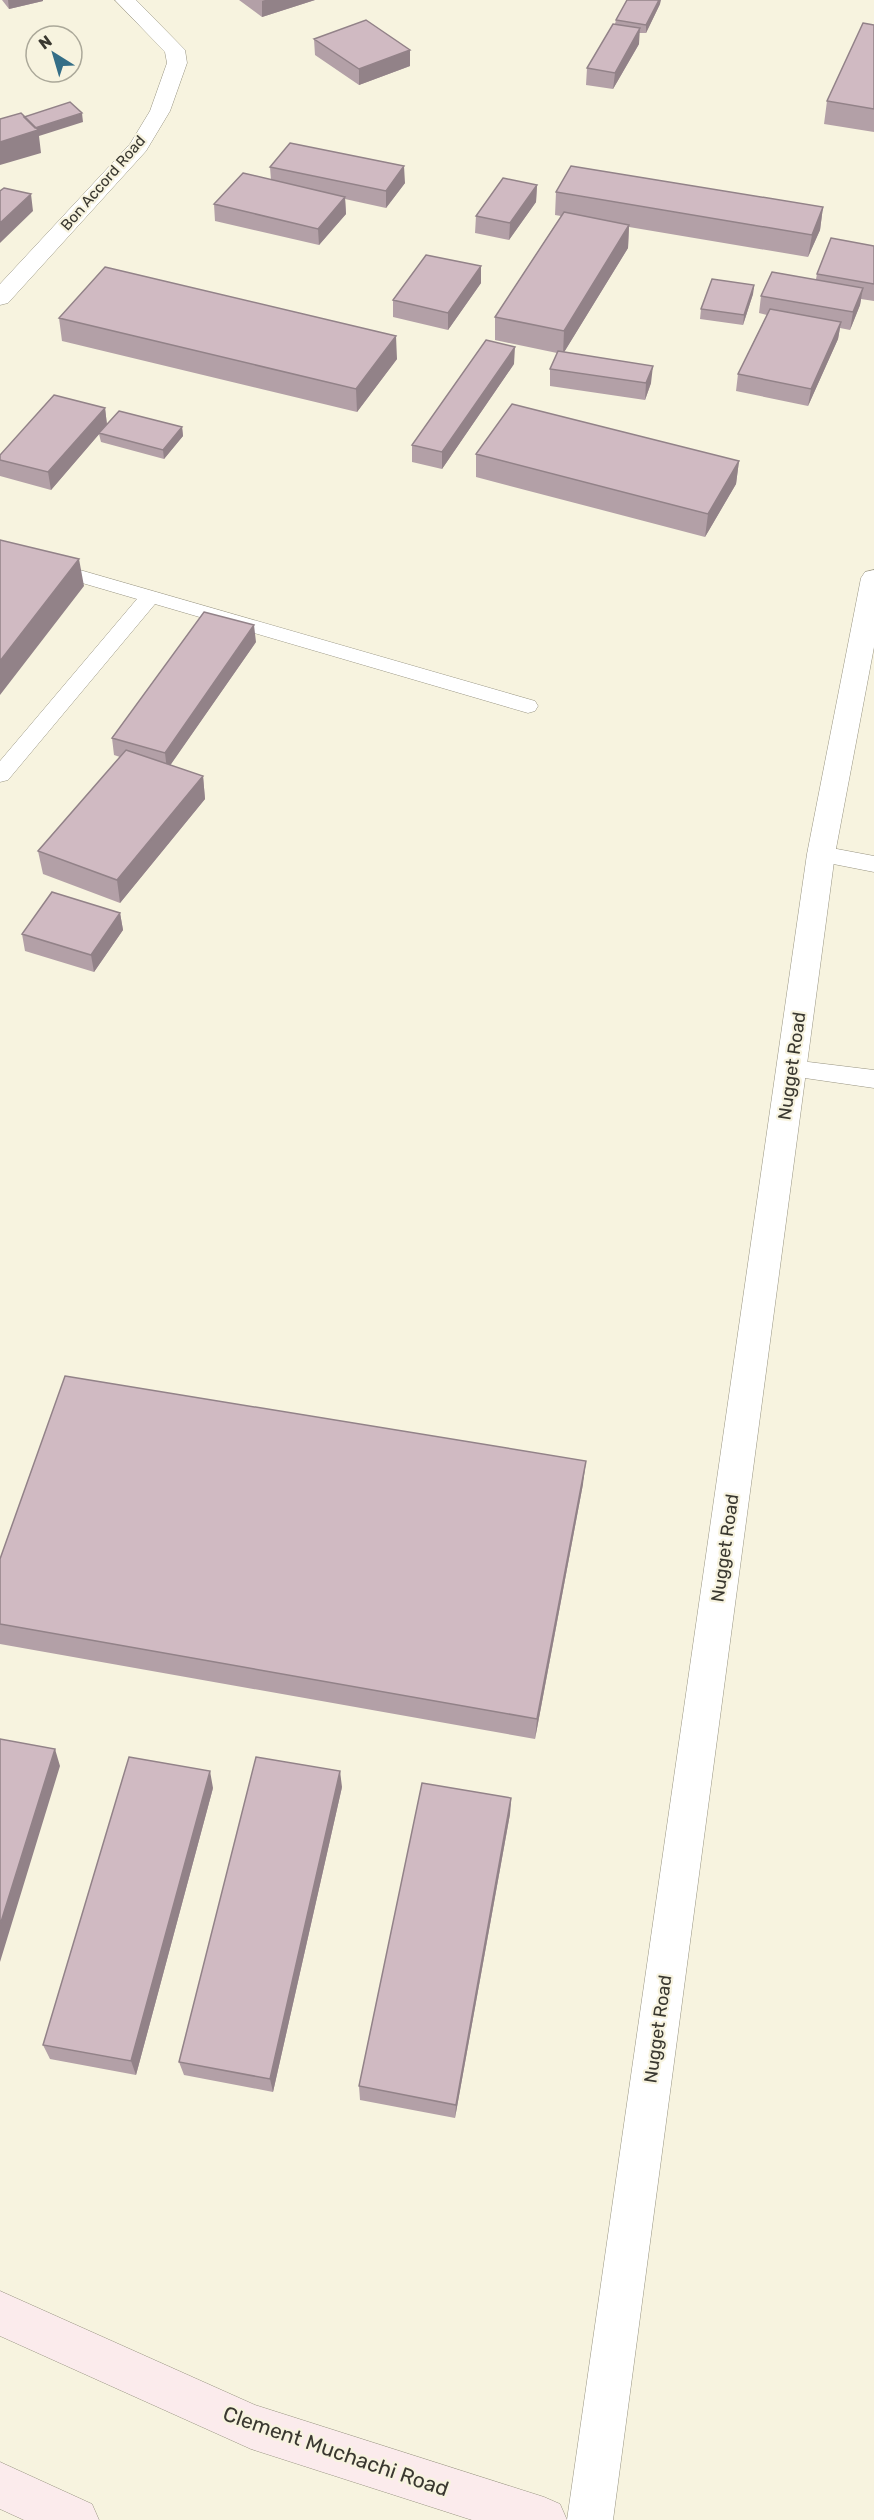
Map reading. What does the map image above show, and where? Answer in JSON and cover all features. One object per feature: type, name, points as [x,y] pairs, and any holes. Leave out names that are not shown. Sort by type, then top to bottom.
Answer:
[{"type":"main road","name":"Clement Muchachi Road","points":[[0,2313],[251,2426],[544,2520]]},
{"type":"main road","points":[[0,2485],[76,2520]]},
{"type":"street","name":"Bon Accord Road","points":[[0,298],[139,147],[160,111],[177,63],[175,50],[125,0]]},
{"type":"street","name":"Nugget Road","points":[[590,2520],[821,854],[874,578]]},
{"type":"lane","points":[[0,553],[528,706]]},
{"type":"lane","points":[[0,775],[149,598]]},
{"type":"lane","points":[[821,854],[874,864]]},
{"type":"lane","points":[[792,1069],[874,1079]]},
{"type":"building","points":[[627,0],[659,0],[646,25],[616,20]]},
{"type":"building","points":[[366,20],[410,50],[359,69],[314,39]]},
{"type":"building","points":[[863,23],[874,25],[874,109],[827,101]]},
{"type":"building","points":[[613,24],[640,28],[615,73],[587,68]]},
{"type":"building","points":[[70,102],[82,113],[35,128],[24,117]]},
{"type":"building","points":[[21,113],[38,130],[0,142],[0,119]]},
{"type":"building","points":[[290,143],[404,166],[386,191],[270,167]]},
{"type":"building","points":[[571,166],[823,207],[812,235],[556,192]]},
{"type":"building","points":[[243,173],[345,197],[318,229],[214,204]]},
{"type":"building","points":[[503,178],[537,185],[510,223],[476,216]]},
{"type":"building","points":[[4,188],[31,194],[0,223],[0,191]]},
{"type":"building","points":[[564,212],[629,225],[564,331],[495,317]]},
{"type":"building","points":[[831,238],[874,246],[874,284],[817,274]]},
{"type":"building","points":[[426,255],[481,266],[448,313],[393,300]]},
{"type":"building","points":[[105,267],[396,336],[356,389],[59,318]]},
{"type":"building","points":[[772,272],[863,288],[853,312],[761,296]]},
{"type":"building","points":[[712,279],[754,285],[744,315],[701,309]]},
{"type":"building","points":[[770,309],[841,322],[811,389],[738,374]]},
{"type":"building","points":[[486,340],[515,347],[442,452],[412,445]]},
{"type":"building","points":[[558,351],[653,366],[646,383],[550,369]]},
{"type":"building","points":[[54,395],[105,408],[48,472],[0,460],[0,455]]},
{"type":"building","points":[[512,404],[739,461],[708,514],[476,454]]},
{"type":"building","points":[[119,411],[182,427],[163,450],[99,433]]},
{"type":"building","points":[[0,540],[79,559],[0,661]]},
{"type":"building","points":[[204,612],[254,625],[165,753],[112,738]]},
{"type":"building","points":[[126,750],[203,776],[117,880],[38,851]]},
{"type":"building","points":[[52,892],[120,913],[91,955],[22,934]]},
{"type":"building","points":[[65,1376],[586,1461],[537,1719],[0,1624],[0,1559]]},
{"type":"building","points":[[0,1739],[55,1749],[0,1925]]},
{"type":"building","points":[[129,1757],[210,1771],[131,2061],[43,2045]]},
{"type":"building","points":[[256,1757],[340,1771],[270,2079],[179,2062]]},
{"type":"building","points":[[422,1783],[511,1798],[456,2105],[359,2086]]}]
